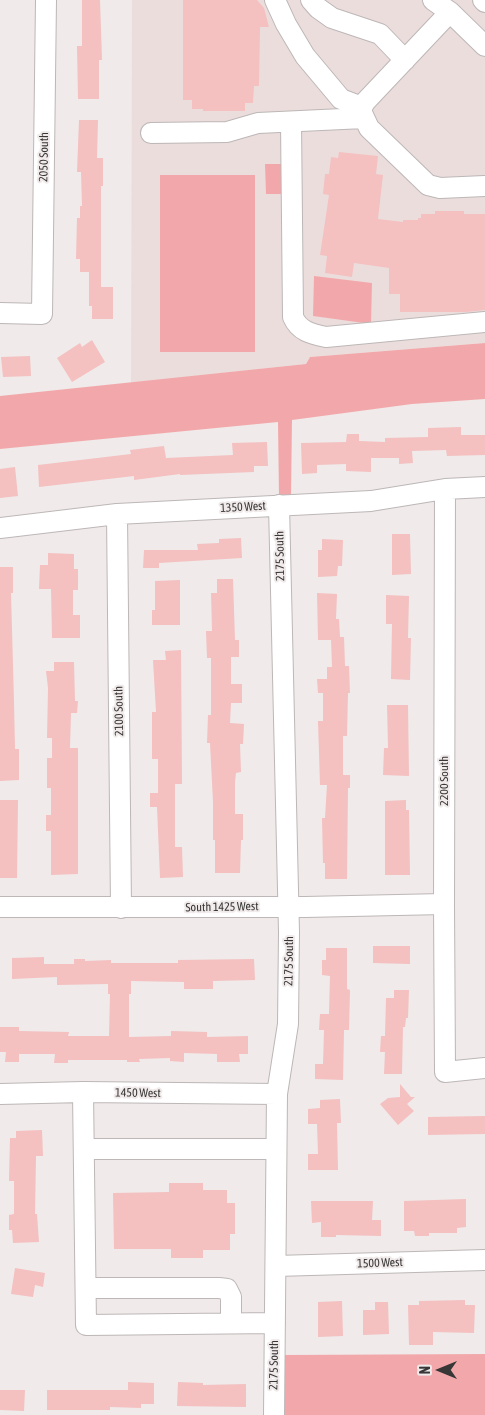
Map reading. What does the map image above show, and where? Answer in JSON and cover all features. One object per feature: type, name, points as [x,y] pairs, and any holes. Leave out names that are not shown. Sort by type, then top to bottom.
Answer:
[{"type":"street","name":"2050 South","points":[[0,313],[42,314],[46,0]]},
{"type":"street","points":[[275,0],[286,24],[305,56],[341,99],[363,113]]},
{"type":"street","points":[[311,0],[318,8],[332,18],[380,34],[405,60]]},
{"type":"street","points":[[433,0],[450,12],[485,46]]},
{"type":"street","points":[[450,12],[364,102],[363,113],[369,128],[428,185],[434,188],[485,186]]},
{"type":"street","points":[[151,133],[227,132],[258,122],[292,122],[363,113]]},
{"type":"street","points":[[292,122],[293,317],[297,326],[311,334],[326,337],[485,322]]},
{"type":"street","name":"1350 West","points":[[0,528],[117,514],[371,501],[445,489],[485,487]]},
{"type":"street","name":"2200 South","points":[[445,489],[445,1072],[485,1068]]},
{"type":"street","name":"2175 South","points":[[274,1415],[277,1094],[288,1024],[289,907],[279,505]]},
{"type":"street","name":"2100 South","points":[[117,514],[121,908]]},
{"type":"street","name":"South 1425 West","points":[[0,907],[289,907],[444,904]]},
{"type":"street","points":[[83,1092],[86,1325],[275,1323]]},
{"type":"street","name":"1450 West","points":[[0,1094],[83,1092],[277,1094]]},
{"type":"street","points":[[84,1149],[276,1148]]},
{"type":"street","name":"1500 West","points":[[276,1266],[485,1260]]},
{"type":"street","points":[[86,1288],[227,1289],[231,1297],[231,1323]]},
{"type":"shaded area","points":[[132,0],[485,0],[485,343],[310,357],[306,364],[131,383]]},
{"type":"shaded area","points":[[265,164],[283,164],[283,194],[266,194]]},
{"type":"shaded area","points":[[160,175],[255,175],[255,352],[160,352]]},
{"type":"shaded area","points":[[314,276],[372,283],[371,324],[313,316]]},
{"type":"shaded area","points":[[485,343],[485,399],[412,404],[292,420],[291,495],[279,496],[278,422],[0,449],[0,396],[306,364],[310,357]]},
{"type":"shaded area","points":[[485,1354],[485,1415],[285,1415],[285,1355]]},
{"type":"building","points":[[82,0],[100,0],[102,60],[99,60],[99,99],[78,99],[77,46],[82,46]]},
{"type":"building","points":[[183,0],[257,0],[264,8],[269,27],[260,27],[259,86],[254,86],[253,103],[245,103],[245,111],[203,111],[203,109],[192,109],[192,100],[183,100]]},
{"type":"building","points":[[79,120],[98,120],[97,158],[103,158],[103,186],[101,186],[101,287],[113,287],[113,319],[92,319],[92,306],[89,306],[89,272],[80,272],[80,259],[76,259],[77,218],[80,218],[80,206],[82,206],[81,172],[77,172]]},
{"type":"building","points":[[339,152],[378,156],[376,174],[383,175],[378,219],[403,222],[403,220],[418,220],[418,218],[421,218],[421,214],[435,214],[435,211],[464,211],[464,214],[485,214],[485,310],[466,312],[400,312],[400,294],[389,294],[389,268],[354,263],[352,277],[325,273],[327,256],[320,255],[329,195],[323,194],[325,174],[329,174],[331,157],[338,158]]},
{"type":"building","points":[[92,340],[105,362],[72,382],[57,358],[80,343],[82,347]]},
{"type":"building","points":[[30,356],[31,376],[3,377],[1,357]]},
{"type":"building","points":[[461,427],[461,435],[485,435],[485,455],[447,456],[446,450],[412,451],[413,463],[399,464],[399,458],[371,458],[371,472],[346,471],[346,464],[317,465],[317,473],[302,474],[301,443],[346,442],[347,434],[359,434],[359,441],[385,442],[385,438],[428,437],[428,428]]},
{"type":"building","points":[[267,442],[268,466],[254,466],[254,472],[180,474],[134,480],[134,476],[39,487],[38,465],[131,454],[130,450],[164,446],[166,458],[233,455],[232,443]]},
{"type":"building","points":[[15,467],[18,496],[0,498],[0,469]]},
{"type":"building","points":[[392,534],[410,534],[411,574],[392,575]]},
{"type":"building","points":[[241,538],[242,558],[159,563],[159,568],[143,568],[144,550],[198,550],[197,544],[219,543],[219,539]]},
{"type":"building","points":[[322,539],[343,540],[342,566],[338,566],[337,576],[318,577],[318,550],[322,550]]},
{"type":"building","points":[[48,553],[74,554],[74,569],[78,569],[78,590],[73,590],[73,615],[80,615],[80,638],[52,638],[51,589],[39,589],[40,565],[48,565]]},
{"type":"building","points":[[0,567],[13,567],[13,593],[11,593],[15,749],[19,749],[19,780],[0,781]]},
{"type":"building","points":[[217,579],[233,579],[235,640],[239,640],[239,657],[231,657],[231,684],[242,684],[242,703],[231,703],[230,723],[244,724],[243,744],[240,744],[241,772],[236,773],[235,782],[235,814],[243,814],[240,873],[215,873],[210,743],[207,743],[208,715],[211,715],[211,658],[207,658],[206,631],[212,631],[211,593],[217,593]]},
{"type":"building","points":[[180,580],[180,625],[152,625],[152,610],[155,610],[155,581]]},
{"type":"building","points":[[317,593],[337,594],[336,619],[339,619],[340,637],[344,637],[345,666],[349,666],[350,693],[348,693],[347,736],[343,736],[343,775],[350,775],[350,788],[348,788],[347,879],[325,879],[325,863],[323,863],[322,818],[325,818],[327,785],[320,785],[318,721],[323,721],[323,693],[318,693],[317,679],[327,679],[327,667],[332,667],[331,640],[318,640]]},
{"type":"building","points":[[386,595],[409,596],[410,680],[391,679],[392,624],[386,624]]},
{"type":"building","points":[[181,650],[182,784],[175,784],[175,847],[182,847],[183,877],[160,878],[157,807],[150,807],[150,793],[158,793],[158,759],[152,759],[152,712],[156,712],[153,660],[166,660],[165,651]]},
{"type":"building","points":[[54,662],[74,662],[75,701],[78,701],[77,713],[71,713],[70,748],[78,748],[78,874],[51,875],[51,831],[46,831],[46,815],[51,815],[51,788],[47,788],[47,758],[52,758],[52,738],[47,738],[48,688],[46,671],[54,671]]},
{"type":"building","points":[[387,705],[408,705],[409,776],[383,775],[384,748],[388,748]]},
{"type":"building","points":[[0,800],[18,800],[17,878],[0,878]]},
{"type":"building","points":[[406,800],[406,810],[409,810],[410,875],[385,875],[385,801]]},
{"type":"building","points":[[373,946],[410,946],[410,964],[373,963]]},
{"type":"building","points":[[326,948],[347,948],[347,989],[350,990],[349,1030],[344,1030],[343,1080],[315,1079],[315,1064],[323,1064],[324,1030],[319,1030],[320,1014],[329,1014],[330,976],[322,975],[322,960],[326,960]]},
{"type":"building","points":[[44,957],[44,964],[74,964],[74,959],[85,959],[85,961],[111,960],[111,963],[178,963],[178,960],[254,959],[255,980],[213,981],[213,989],[184,989],[184,982],[131,981],[131,994],[129,994],[129,1037],[171,1036],[171,1031],[207,1032],[207,1037],[248,1036],[248,1054],[239,1054],[240,1062],[217,1062],[217,1054],[184,1053],[184,1062],[170,1061],[170,1058],[139,1059],[140,1062],[127,1062],[127,1060],[68,1060],[68,1063],[54,1063],[55,1054],[19,1054],[19,1062],[5,1062],[6,1052],[0,1052],[0,1027],[19,1027],[19,1031],[69,1032],[68,1036],[109,1036],[110,994],[108,994],[108,984],[57,985],[57,977],[12,979],[12,958]]},
{"type":"building","points":[[394,990],[409,990],[408,1018],[406,1018],[405,1027],[403,1027],[402,1074],[384,1074],[385,1052],[380,1052],[381,1036],[385,1036],[386,998],[394,998]]},
{"type":"building","points":[[400,1084],[411,1097],[415,1097],[407,1104],[414,1111],[398,1125],[380,1104],[388,1098],[400,1097]]},
{"type":"building","points":[[340,1099],[341,1123],[337,1123],[338,1170],[308,1170],[308,1154],[318,1154],[317,1124],[308,1124],[308,1109],[320,1108],[320,1100]]},
{"type":"building","points":[[485,1116],[485,1134],[428,1135],[428,1117]]},
{"type":"building","points":[[42,1130],[43,1156],[36,1156],[35,1214],[37,1214],[39,1242],[13,1243],[12,1230],[9,1230],[9,1215],[14,1214],[14,1181],[9,1181],[10,1138],[16,1138],[16,1131]]},
{"type":"building","points":[[169,1183],[203,1183],[203,1190],[227,1190],[227,1203],[235,1203],[235,1234],[230,1234],[230,1250],[203,1250],[203,1258],[171,1258],[171,1249],[114,1249],[113,1193],[169,1192]]},
{"type":"building","points":[[466,1199],[466,1227],[457,1228],[457,1233],[429,1233],[429,1236],[415,1236],[414,1231],[404,1231],[404,1201]]},
{"type":"building","points":[[311,1201],[373,1201],[372,1220],[381,1220],[381,1236],[336,1235],[336,1237],[321,1237],[321,1222],[312,1223]]},
{"type":"building","points":[[15,1268],[45,1273],[43,1287],[35,1285],[33,1297],[11,1294]]},
{"type":"building","points":[[465,1300],[465,1305],[475,1305],[474,1333],[433,1332],[433,1345],[409,1345],[408,1305],[419,1305],[419,1301]]},
{"type":"building","points":[[342,1301],[343,1336],[318,1337],[318,1302]]},
{"type":"building","points":[[375,1302],[388,1302],[389,1334],[363,1335],[363,1310],[375,1310]]},
{"type":"building","points":[[128,1382],[154,1383],[154,1404],[141,1404],[141,1408],[110,1407],[110,1410],[47,1410],[47,1390],[128,1390]]},
{"type":"building","points":[[178,1382],[203,1383],[203,1385],[246,1384],[246,1407],[177,1406]]},
{"type":"building","points":[[0,1390],[25,1390],[24,1411],[0,1410]]}]
